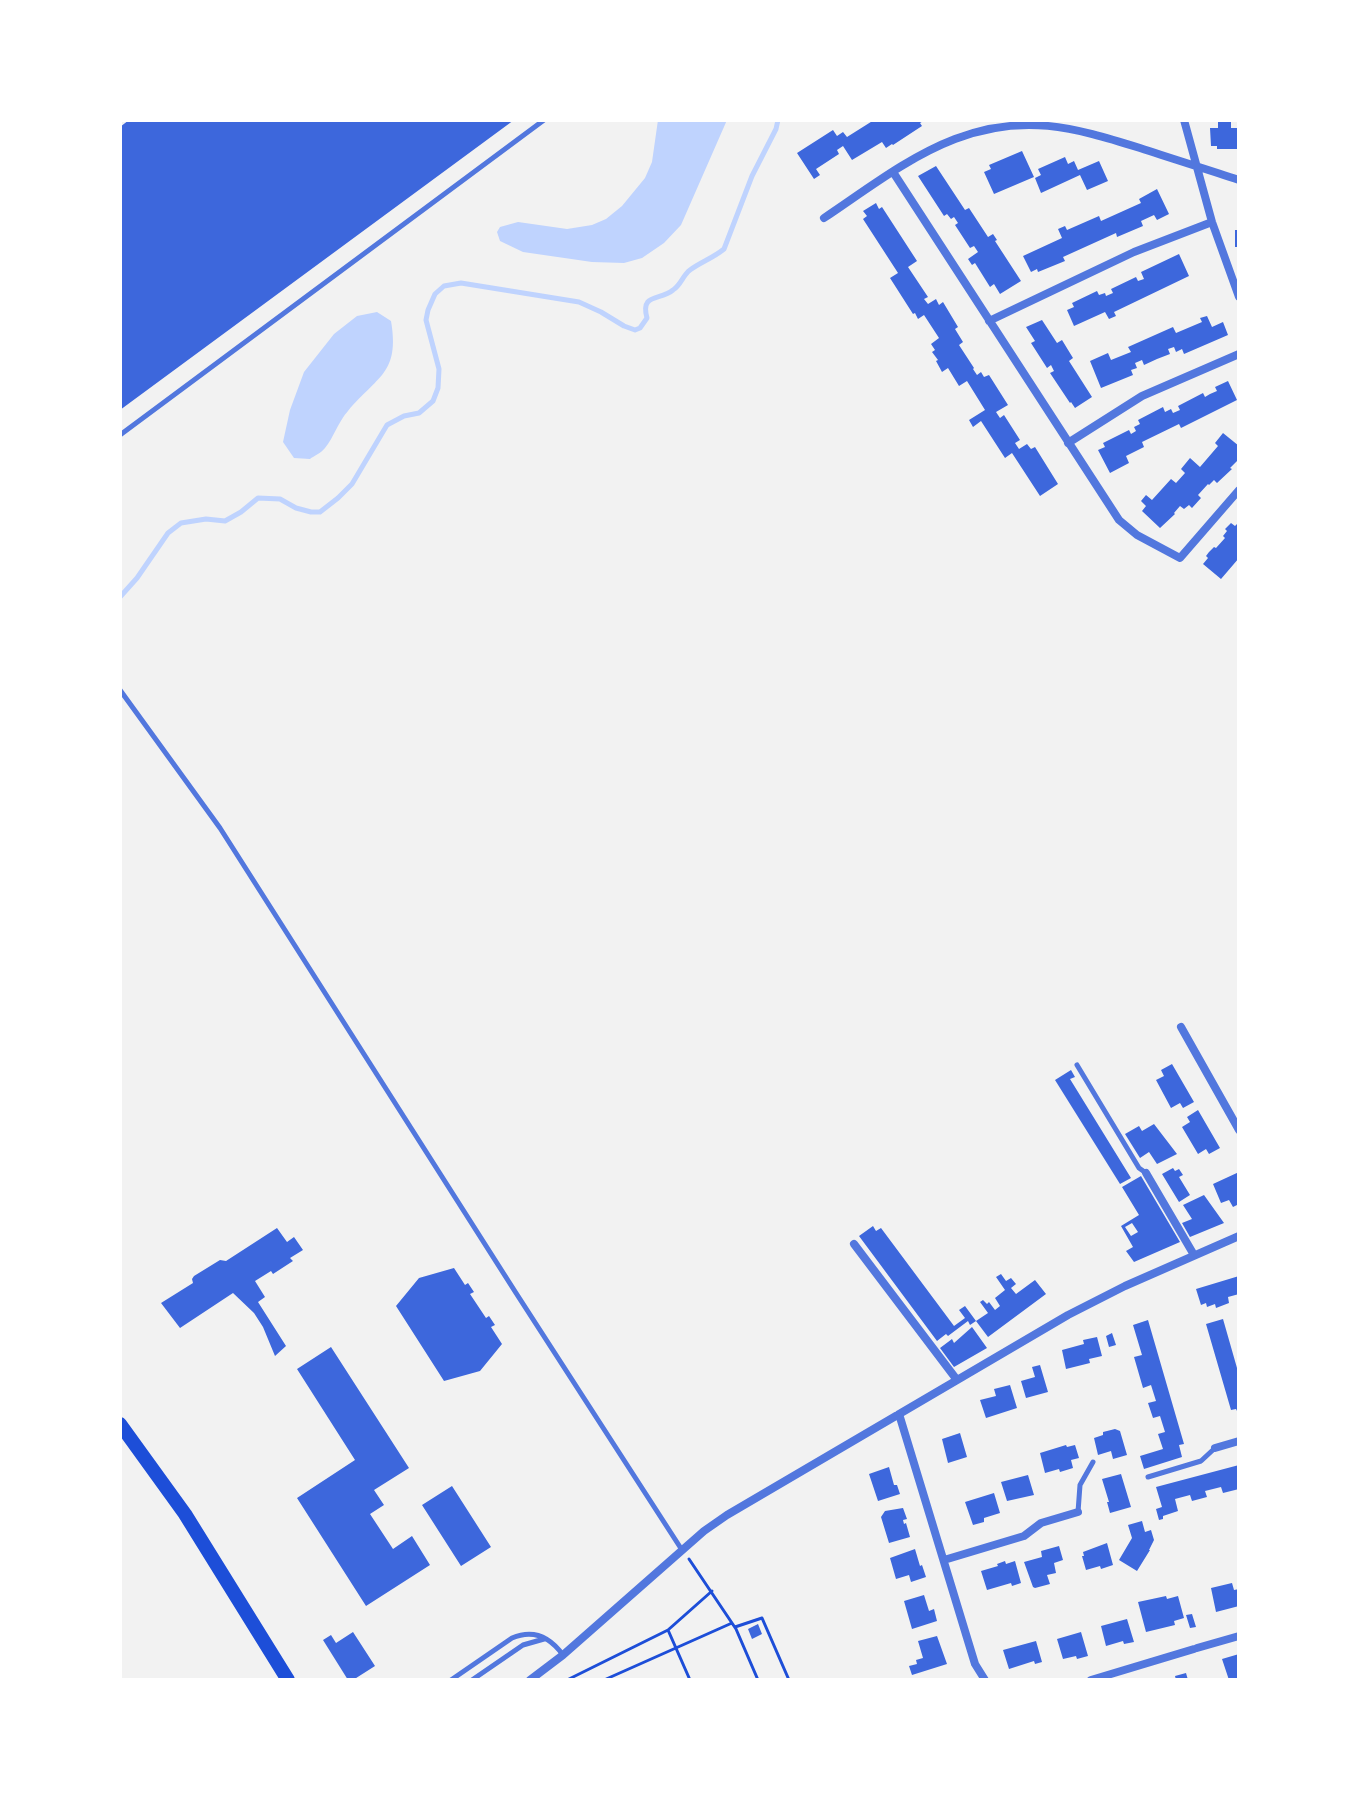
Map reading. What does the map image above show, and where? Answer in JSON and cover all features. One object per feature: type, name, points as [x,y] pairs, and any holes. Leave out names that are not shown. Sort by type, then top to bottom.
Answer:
[{"type":"main road","points":[[120,1424],[185,1514],[288,1680]]},
{"type":"street","points":[[1184,120],[1212,222],[1239,297]]},
{"type":"street","points":[[824,218],[922,154],[953,140],[994,128],[1023,125],[1084,131],[1239,180]]},
{"type":"street","points":[[893,172],[1124,525],[1180,558],[1239,490]]},
{"type":"street","points":[[989,321],[1134,252],[1212,222]]},
{"type":"street","points":[[1068,443],[1142,396],[1239,354]]},
{"type":"street","points":[[1181,1027],[1239,1130]]},
{"type":"street","points":[[1146,1173],[1194,1255]]},
{"type":"street","points":[[530,1680],[727,1515],[1111,1292],[1239,1236]]},
{"type":"street","points":[[854,1244],[957,1380]]},
{"type":"street","points":[[899,1414],[975,1664],[985,1680]]},
{"type":"street","points":[[1215,1448],[1239,1441]]},
{"type":"street","points":[[944,1560],[1024,1536],[1041,1523],[1078,1512]]},
{"type":"street","points":[[1091,1680],[1239,1636]]},
{"type":"street","points":[[1127,1669],[1131,1680]]},
{"type":"lane","points":[[120,435],[544,120]]},
{"type":"lane","points":[[120,690],[220,828],[682,1550]]},
{"type":"lane","points":[[1077,1065],[1139,1168],[1146,1173]]},
{"type":"lane","points":[[1148,1477],[1201,1461],[1215,1448]]},
{"type":"lane","points":[[1078,1512],[1080,1485],[1093,1462]]},
{"type":"lane","points":[[451,1680],[517,1636],[530,1634],[545,1638],[563,1655]]},
{"type":"lane","points":[[472,1680],[523,1645],[545,1638]]},
{"type":"path","points":[[682,1550],[734,1625],[758,1680]]},
{"type":"path","points":[[567,1680],[668,1630],[712,1591]]},
{"type":"path","points":[[604,1680],[734,1625],[762,1618],[789,1680]]},
{"type":"path","points":[[668,1630],[690,1680]]},
{"type":"path","points":[[617,1674],[619,1680]]},
{"type":"water","points":[[658,120],[727,120],[681,225],[664,243],[642,258],[624,263],[592,262],[523,252],[500,241],[497,232],[500,227],[518,222],[567,229],[606,219],[622,206],[645,178],[652,162]]},
{"type":"water","points":[[377,312],[391,321],[392,352],[384,373],[345,415],[323,450],[310,459],[294,458],[283,442],[290,410],[304,372],[334,334],[357,316]]},
{"type":"building","points":[[129,120],[514,120],[120,410],[120,127]]},
{"type":"building","points":[[874,120],[925,120],[920,123],[922,126],[893,145],[886,148],[882,142],[852,160],[843,146],[837,150],[839,154],[816,169],[820,175],[814,179],[797,153],[833,130],[837,136],[843,132],[847,137]]},
{"type":"building","points":[[1218,121],[1231,121],[1231,128],[1239,128],[1239,149],[1211,146],[1210,128],[1218,128]]},
{"type":"building","points":[[1022,151],[1034,177],[994,194],[984,172],[991,169],[989,165]]},
{"type":"building","points":[[1065,157],[1068,164],[1074,161],[1078,170],[1099,161],[1108,181],[1087,190],[1080,175],[1041,193],[1035,178],[1041,175],[1038,169]]},
{"type":"building","points":[[936,166],[965,210],[969,208],[988,237],[993,234],[1021,281],[1000,294],[994,284],[990,287],[975,263],[972,265],[968,259],[978,252],[974,246],[970,248],[955,225],[958,223],[954,217],[944,216],[918,176]]},
{"type":"building","points":[[1157,189],[1169,214],[1157,220],[1154,215],[1141,221],[1143,226],[1117,237],[1116,233],[1063,257],[1065,261],[1031,272],[1023,256],[1062,238],[1058,229],[1065,226],[1067,230],[1099,216],[1101,221],[1141,203],[1139,199]]},
{"type":"building","points":[[876,203],[879,209],[882,207],[917,261],[908,267],[928,297],[924,299],[928,304],[936,299],[939,305],[943,302],[958,327],[955,329],[963,342],[959,345],[973,369],[977,375],[981,372],[984,377],[989,375],[1008,405],[996,412],[1000,418],[1004,415],[1020,440],[1015,443],[1019,449],[1027,444],[1031,449],[1035,447],[1058,484],[1040,496],[1012,453],[1005,458],[981,421],[973,427],[969,420],[985,410],[967,381],[959,386],[948,368],[942,372],[931,344],[939,338],[924,315],[918,319],[913,314],[890,278],[898,273],[863,219],[867,216],[863,211]]},
{"type":"building","points":[[1235,230],[1239,230],[1239,247],[1235,247]]},
{"type":"building","points":[[1179,254],[1189,276],[1114,312],[1116,316],[1109,319],[1105,312],[1074,326],[1067,310],[1074,307],[1072,303],[1097,291],[1099,295],[1105,293],[1106,296],[1113,293],[1111,289],[1136,277],[1138,281],[1144,279],[1141,272]]},
{"type":"building","points":[[1207,316],[1212,327],[1223,322],[1228,335],[1184,354],[1182,349],[1176,352],[1174,347],[1168,349],[1170,354],[1144,365],[1142,360],[1135,363],[1137,368],[1131,370],[1133,375],[1101,388],[1090,361],[1108,353],[1111,360],[1131,352],[1128,347],[1173,327],[1176,333],[1202,322],[1200,318]]},
{"type":"building","points":[[1042,320],[1057,343],[1062,340],[1073,358],[1069,361],[1092,397],[1075,408],[1050,373],[1054,371],[1051,365],[1047,368],[1031,343],[1035,341],[1026,327]]},
{"type":"building","points":[[1228,381],[1237,400],[1181,428],[1179,424],[1142,442],[1144,447],[1126,456],[1129,463],[1110,473],[1098,450],[1105,447],[1103,443],[1129,430],[1131,434],[1136,431],[1134,427],[1140,424],[1138,420],[1163,407],[1165,412],[1171,409],[1173,413],[1180,410],[1178,406],[1203,393],[1205,397],[1217,391],[1215,387]]},
{"type":"building","points":[[1223,433],[1239,446],[1239,459],[1217,483],[1214,480],[1208,484],[1192,508],[1189,505],[1184,509],[1180,506],[1160,528],[1142,511],[1146,506],[1141,501],[1146,495],[1152,500],[1171,479],[1176,483],[1185,473],[1181,469],[1190,458],[1200,467],[1218,446],[1215,443]]},
{"type":"building","points":[[1239,522],[1239,558],[1221,579],[1203,564],[1209,552],[1225,538],[1225,529],[1231,523],[1235,526]]},
{"type":"building","points":[[1172,1064],[1194,1102],[1183,1108],[1180,1103],[1171,1108],[1156,1080],[1164,1076],[1161,1070]]},
{"type":"building","points":[[1071,1070],[1075,1077],[1070,1079],[1131,1178],[1120,1184],[1055,1080]]},
{"type":"building","points":[[1198,1110],[1220,1148],[1209,1154],[1206,1149],[1198,1154],[1182,1127],[1190,1122],[1187,1117]]},
{"type":"building","points":[[1154,1124],[1177,1154],[1157,1164],[1149,1152],[1140,1158],[1125,1134],[1139,1126],[1142,1131]]},
{"type":"building","points":[[1173,1168],[1175,1171],[1179,1169],[1183,1175],[1179,1177],[1190,1195],[1179,1202],[1162,1174]]},
{"type":"building","points":[[1239,1172],[1239,1204],[1233,1207],[1229,1200],[1221,1203],[1213,1184]]},
{"type":"building","points":[[1141,1176],[1180,1242],[1134,1262],[1126,1251],[1133,1247],[1121,1226],[1139,1215],[1122,1187]],"holes":[[[1132,1223],[1138,1232],[1131,1236],[1125,1227]]]},
{"type":"building","points":[[1204,1195],[1224,1223],[1190,1237],[1182,1223],[1192,1219],[1183,1205]]},
{"type":"building","points":[[873,1226],[876,1231],[881,1228],[954,1326],[965,1318],[959,1310],[965,1306],[976,1321],[970,1325],[968,1321],[937,1341],[859,1236]]},
{"type":"building","points":[[277,1228],[287,1242],[294,1237],[303,1250],[273,1274],[271,1271],[255,1281],[265,1297],[258,1302],[286,1346],[275,1356],[254,1313],[233,1293],[180,1328],[161,1303],[193,1283],[194,1276],[220,1260],[226,1261]]},
{"type":"building","points":[[454,1268],[465,1285],[468,1283],[474,1292],[470,1294],[486,1318],[489,1316],[495,1325],[491,1327],[502,1344],[480,1371],[444,1381],[396,1306],[419,1278]]},
{"type":"building","points":[[1001,1274],[1006,1281],[1011,1278],[1016,1284],[1011,1288],[1016,1294],[1035,1280],[1046,1294],[988,1337],[976,1321],[988,1313],[980,1302],[983,1300],[995,1310],[1000,1306],[995,1298],[1005,1290],[996,1277]]},
{"type":"building","points":[[1239,1276],[1239,1294],[1228,1297],[1229,1303],[1216,1308],[1215,1304],[1207,1307],[1206,1303],[1201,1305],[1196,1289]]},
{"type":"building","points":[[1223,1319],[1239,1375],[1239,1415],[1236,1409],[1231,1410],[1206,1324]]},
{"type":"building","points":[[1148,1320],[1184,1444],[1179,1445],[1182,1457],[1144,1469],[1140,1456],[1163,1449],[1158,1434],[1165,1432],[1160,1416],[1153,1418],[1148,1403],[1156,1401],[1151,1385],[1143,1388],[1134,1357],[1142,1355],[1133,1325]]},
{"type":"building","points":[[972,1327],[987,1348],[954,1367],[940,1348],[952,1339],[954,1343]]},
{"type":"building","points":[[1112,1333],[1116,1345],[1109,1347],[1106,1336]]},
{"type":"building","points":[[1097,1337],[1102,1356],[1089,1359],[1090,1363],[1066,1369],[1062,1350]]},
{"type":"building","points":[[331,1347],[409,1468],[374,1490],[384,1505],[370,1514],[393,1549],[412,1536],[430,1565],[366,1606],[297,1498],[355,1460],[297,1369]]},
{"type":"building","points":[[1040,1365],[1048,1392],[1026,1398],[1021,1381],[1035,1377],[1032,1367]]},
{"type":"building","points":[[1010,1385],[1017,1408],[986,1418],[980,1400],[996,1396],[994,1389]]},
{"type":"building","points":[[1115,1429],[1120,1431],[1127,1455],[1113,1459],[1111,1451],[1098,1455],[1094,1438]]},
{"type":"building","points":[[960,1433],[967,1457],[948,1463],[942,1439]]},
{"type":"building","points":[[1075,1445],[1079,1458],[1071,1460],[1073,1468],[1045,1473],[1040,1453]]},
{"type":"building","points":[[1239,1465],[1239,1489],[1223,1493],[1221,1487],[1205,1491],[1207,1497],[1192,1501],[1190,1495],[1175,1499],[1178,1511],[1159,1520],[1156,1509],[1162,1507],[1156,1487]]},
{"type":"building","points":[[889,1467],[900,1494],[878,1501],[869,1474]]},
{"type":"building","points":[[1121,1474],[1131,1507],[1110,1513],[1102,1479]]},
{"type":"building","points":[[1028,1475],[1034,1495],[1007,1501],[1001,1482]]},
{"type":"building","points":[[452,1486],[491,1547],[461,1566],[422,1505]]},
{"type":"building","points":[[994,1493],[1000,1513],[973,1525],[965,1502]]},
{"type":"building","points":[[903,1508],[907,1519],[903,1520],[910,1537],[889,1543],[881,1517],[885,1511]]},
{"type":"building","points":[[1142,1521],[1145,1532],[1151,1530],[1154,1540],[1137,1571],[1119,1560],[1132,1538],[1128,1525]]},
{"type":"building","points":[[1107,1543],[1113,1565],[1086,1570],[1083,1552]]},
{"type":"building","points":[[1059,1546],[1063,1560],[1054,1563],[1056,1573],[1047,1575],[1050,1584],[1033,1587],[1024,1562],[1042,1557],[1041,1551]]},
{"type":"building","points":[[915,1549],[926,1577],[911,1582],[909,1575],[896,1579],[890,1558]]},
{"type":"building","points":[[1005,1561],[1006,1564],[1015,1561],[1021,1583],[987,1590],[981,1571]]},
{"type":"building","points":[[1232,1583],[1234,1590],[1239,1589],[1239,1606],[1216,1612],[1211,1588]]},
{"type":"building","points":[[924,1595],[929,1611],[934,1609],[937,1621],[912,1629],[904,1601]]},
{"type":"building","points":[[1166,1596],[1167,1599],[1178,1596],[1184,1618],[1174,1621],[1175,1625],[1146,1632],[1138,1602]]},
{"type":"building","points":[[1192,1614],[1196,1627],[1190,1628],[1186,1615]]},
{"type":"building","points":[[1127,1619],[1134,1642],[1124,1644],[1123,1641],[1106,1646],[1101,1626]]},
{"type":"building","points":[[758,1624],[762,1634],[752,1639],[748,1629]]},
{"type":"building","points":[[353,1632],[375,1666],[348,1680],[323,1640],[331,1635],[336,1643]]},
{"type":"building","points":[[1081,1632],[1088,1656],[1063,1659],[1057,1639]]},
{"type":"building","points":[[937,1636],[947,1664],[912,1675],[909,1666],[923,1658],[918,1641]]},
{"type":"building","points":[[1036,1641],[1042,1662],[1035,1664],[1034,1661],[1009,1669],[1003,1650]]},
{"type":"building","points":[[1239,1654],[1239,1680],[1229,1680],[1222,1659]]},
{"type":"building","points":[[1186,1673],[1188,1680],[1176,1680],[1175,1676]]},
{"type":"waterway","points":[[120,597],[168,533],[181,523],[206,519],[225,521],[258,498],[280,499],[311,512],[320,512],[338,498],[352,484],[387,425],[404,416],[419,413],[433,401],[438,388],[439,369],[426,320],[435,294],[444,286],[461,283],[579,302],[624,326],[635,330],[640,328],[647,318],[646,305],[649,301],[673,290],[690,270],[724,249],[778,120]]}]
